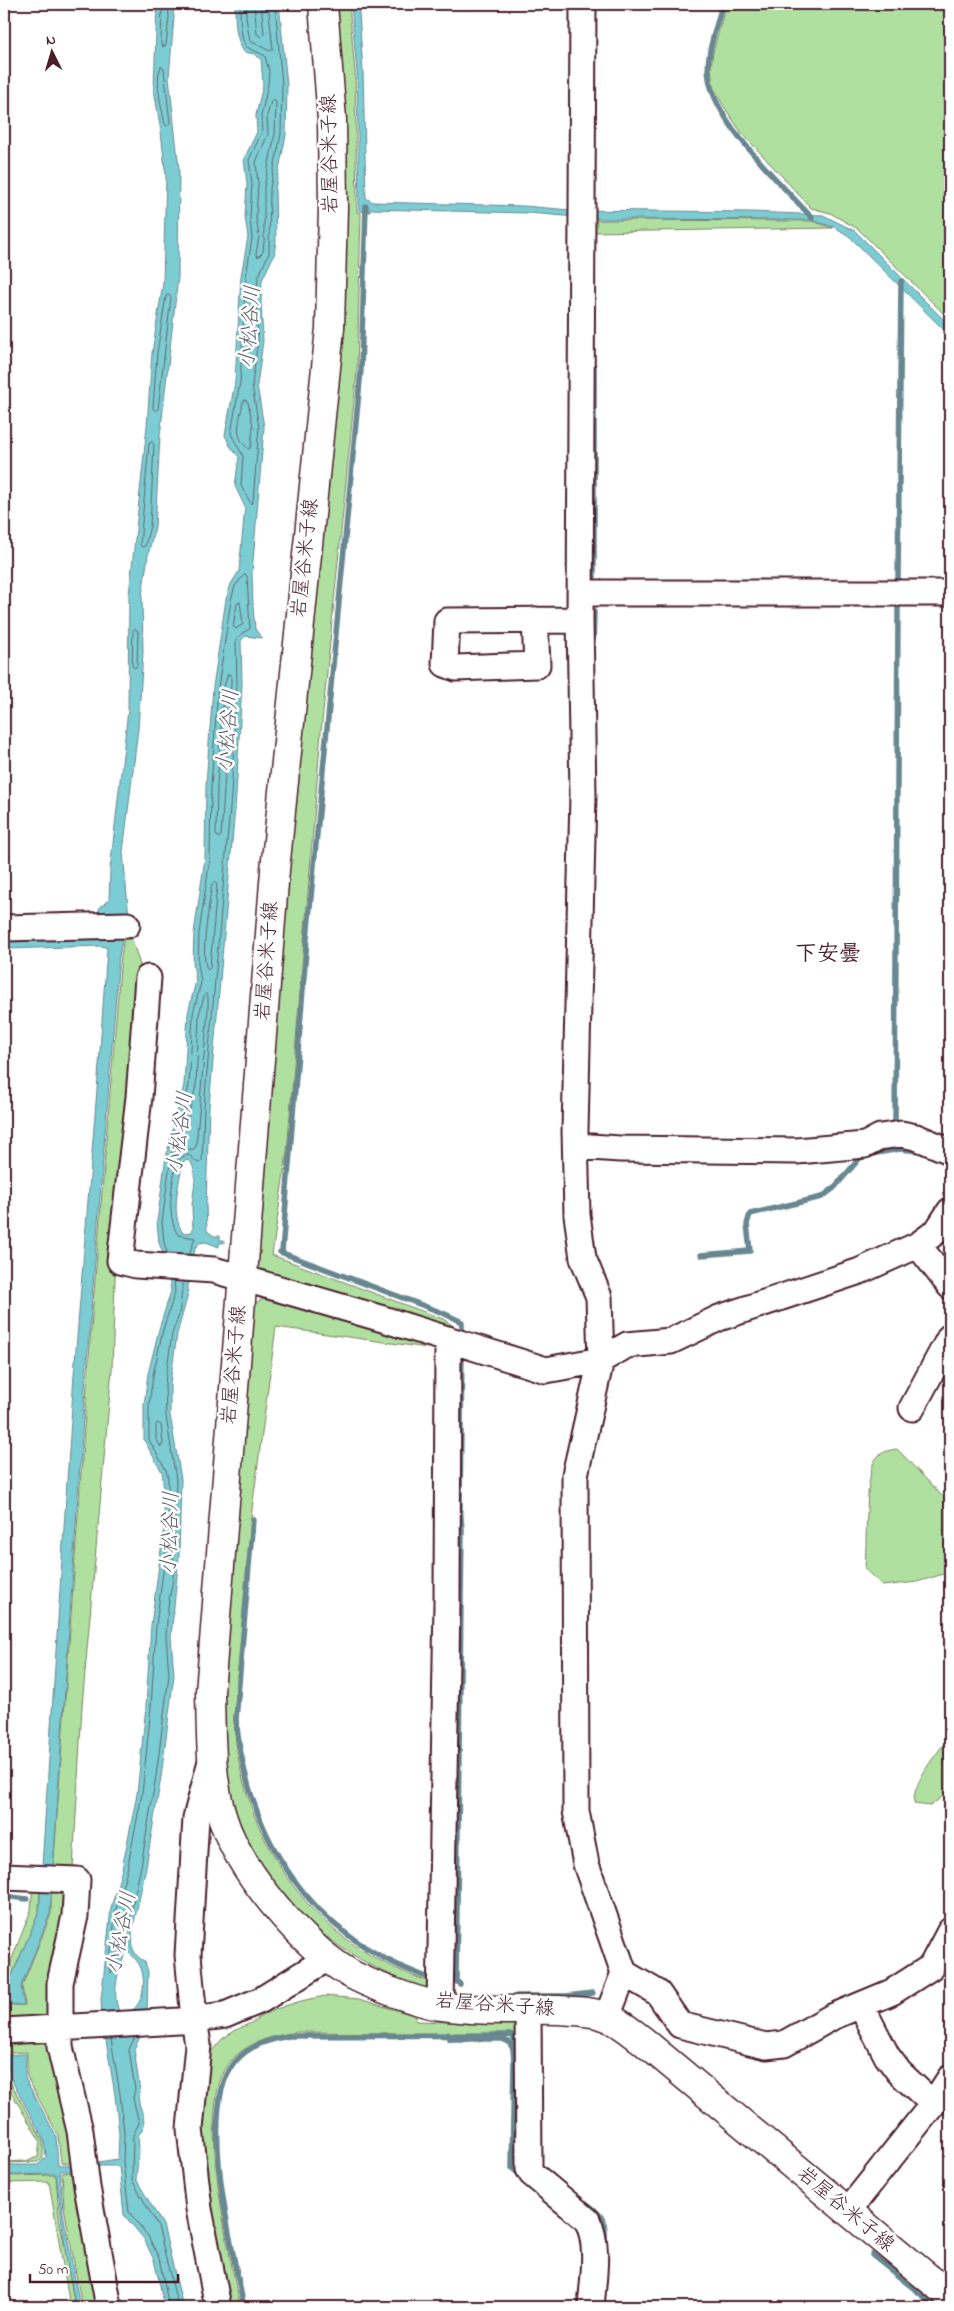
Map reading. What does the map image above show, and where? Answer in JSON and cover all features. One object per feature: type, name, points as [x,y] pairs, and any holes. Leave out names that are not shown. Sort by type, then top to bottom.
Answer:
[{"type":"main road","name":"岩屋谷米子線","points":[[323,4],[332,120],[333,207],[330,328],[276,861],[210,1692],[211,1761],[222,1817],[238,1851],[266,1894],[292,1925],[328,1958],[350,1974],[412,1998],[440,2006],[487,2010],[581,2011],[607,2017],[642,2040],[950,2296]]},
{"type":"street","points":[[583,4],[580,620],[583,795],[576,1146],[577,1215],[583,1258],[599,1297],[600,1360],[575,1475],[576,1810],[586,1864],[624,1973],[658,1993],[680,2025],[766,2046],[784,2044],[832,2017],[892,1992],[931,1967],[950,1931]]},
{"type":"street","points":[[581,593],[950,593]]},
{"type":"street","points":[[535,620],[580,620]]},
{"type":"street","points":[[4,928],[127,925]]},
{"type":"street","points":[[148,978],[139,1097],[120,1261],[136,1265],[214,1270],[546,1370],[600,1360],[627,1345],[671,1341],[681,1338],[719,1318],[860,1271],[918,1245],[937,1231],[950,1211]]},
{"type":"street","points":[[576,1146],[620,1149],[804,1150],[865,1145],[880,1137],[901,1134],[916,1137],[950,1151]]},
{"type":"street","points":[[918,1245],[950,1286]]},
{"type":"street","points":[[912,1408],[950,1337]]},
{"type":"street","points":[[440,2006],[447,1602],[458,1343]]},
{"type":"street","points":[[211,1761],[196,1818],[186,2020],[198,2045],[190,2129],[199,2209],[218,2307]]},
{"type":"street","points":[[4,1877],[77,1880],[75,1916],[60,1983],[67,2027],[60,2048],[80,2131],[87,2187],[109,2307]]},
{"type":"street","points":[[4,2031],[186,2020],[225,2015],[261,2000],[328,1958]]},
{"type":"street","points":[[607,2017],[624,1973]]},
{"type":"street","points":[[861,2005],[887,2056],[899,2072],[933,2104]]},
{"type":"street","points":[[528,2009],[529,2169],[532,2174],[582,2215],[591,2228],[594,2243],[591,2307]]},
{"type":"street","points":[[848,2212],[933,2104],[950,2078]]},
{"type":"green space","points":[[334,4],[349,4],[355,72],[357,212],[361,213],[357,371],[321,732],[287,1152],[272,1255],[443,1319],[452,1325],[454,1331],[259,1273],[255,1258],[318,533]]},
{"type":"green space","points":[[726,4],[950,4],[950,320],[858,229],[830,213],[811,208],[741,132],[713,87],[712,79],[713,52]]},
{"type":"green space","points":[[590,220],[812,221],[833,228],[592,232]]},
{"type":"green space","points":[[125,931],[130,933],[143,975],[116,1251],[112,1369],[82,1706],[73,1869],[53,1873],[91,1329],[121,956]]},
{"type":"green space","points":[[262,1299],[301,1304],[442,1350],[276,1327],[251,1517],[234,1718],[237,1749],[252,1810],[280,1866],[298,1892],[319,1915],[351,1943],[403,1972],[425,1980],[439,1932],[435,1985],[425,1989],[394,1977],[339,1946],[314,1927],[292,1905],[272,1881],[255,1854],[240,1824],[230,1792],[219,1736],[252,1306]]},
{"type":"green space","points":[[897,1449],[950,1504],[950,1572],[917,1582],[882,1586],[865,1569],[869,1484],[871,1471],[878,1456],[884,1452]]},
{"type":"green space","points":[[950,1736],[950,1791],[930,1806],[914,1804],[914,1795],[921,1777]]},
{"type":"green space","points":[[33,1881],[40,1881],[39,1912],[7,1987],[4,2005],[4,1979],[31,1910]]},
{"type":"green space","points":[[51,1881],[65,1884],[54,2017],[4,2020],[4,2005],[25,2005],[22,1986],[51,1914]]},
{"type":"green space","points":[[326,1996],[359,1999],[416,2016],[416,2021],[517,2024],[518,2036],[512,2034],[296,2032],[261,2041],[237,2054],[220,2082],[215,2110],[215,2144],[223,2217],[240,2307],[221,2307],[198,2172],[201,2076],[211,2052],[222,2039],[236,2030],[283,2007]]},
{"type":"green space","points":[[55,2041],[103,2307],[82,2307],[64,2207],[62,2173],[73,2172],[72,2163],[61,2163],[58,2135],[27,2077],[27,2052],[6,2053],[8,2078],[43,2141],[43,2158],[38,2162],[4,2163],[26,2161],[38,2157],[40,2141],[5,2082],[4,2043]]},
{"type":"green space","points":[[56,2175],[59,2215],[75,2307],[70,2307],[49,2182],[4,2183],[4,2176]]},
{"type":"water","points":[[157,4],[172,4],[174,17],[169,77],[179,169],[178,277],[160,436],[155,527],[148,555],[142,596],[143,652],[138,729],[123,852],[129,918],[126,920],[119,956],[86,1374],[50,1914],[21,1986],[24,2005],[5,2005],[7,1987],[39,1912],[74,1374],[107,948],[102,946],[4,949],[4,940],[96,922],[100,907],[109,900],[110,870],[128,710],[129,595],[147,426],[152,353],[163,283],[166,177],[154,89]]},
{"type":"water","name":"小松谷川","points":[[235,4],[279,4],[287,85],[286,135],[275,189],[276,240],[274,255],[262,280],[263,341],[257,385],[264,427],[252,573],[255,629],[262,638],[245,636],[241,641],[242,683],[236,796],[209,1107],[207,1231],[214,1236],[220,1236],[220,1240],[224,1240],[224,1243],[219,1243],[219,1247],[206,1242],[199,1243],[195,1249],[189,1276],[187,1298],[177,1334],[170,1383],[170,1415],[181,1479],[179,1555],[171,1637],[174,1675],[161,1777],[146,1867],[132,1932],[133,1949],[137,1956],[145,1962],[148,1972],[147,2014],[134,2049],[140,2091],[139,2104],[144,2125],[138,2136],[139,2149],[136,2179],[163,2225],[183,2307],[165,2307],[154,2260],[144,2239],[124,2215],[119,2166],[98,2166],[98,2162],[118,2159],[119,2134],[101,2000],[111,1908],[122,1869],[137,1794],[146,1706],[151,1625],[164,1527],[162,1472],[144,1440],[144,1405],[148,1374],[171,1291],[167,1263],[159,1243],[157,1222],[166,1156],[184,1085],[188,1013],[196,981],[193,963],[194,933],[205,858],[206,785],[213,687],[226,599],[231,584],[239,571],[245,507],[235,486],[239,457],[230,446],[225,435],[235,382],[241,276],[248,237],[245,217],[247,184],[244,159],[257,132],[256,115],[263,85],[261,59],[254,54],[244,52],[241,47],[236,29]],"holes":[[[189,1160],[195,1177],[192,1208],[193,1229],[192,1232],[183,1233],[177,1217],[176,1199],[182,1164],[184,1161]],[[128,1950],[140,1966],[143,1989],[134,2009],[128,2013],[121,2014],[116,2000],[118,1972]]]},
{"type":"water","points":[[351,4],[358,4],[359,13],[363,71],[366,198],[373,202],[524,206],[570,210],[751,212],[823,215],[855,231],[950,326],[950,336],[849,236],[834,227],[811,220],[602,219],[528,213],[371,209],[370,212],[359,211],[357,72]]},
{"type":"water","points":[[26,2054],[25,2078],[56,2136],[58,2165],[71,2165],[71,2171],[60,2171],[63,2213],[80,2307],[76,2307],[67,2263],[56,2174],[4,2175],[4,2165],[38,2165],[46,2157],[44,2140],[10,2077],[7,2055]]},
{"type":"waterway","points":[[722,4],[712,41],[708,69],[714,96],[736,133],[812,218]]},
{"type":"waterway","points":[[282,1252],[307,939],[361,370],[366,206]]},
{"type":"waterway","points":[[898,583],[901,281]]},
{"type":"waterway","points":[[594,366],[594,578]]},
{"type":"waterway","points":[[895,1128],[898,608]]},
{"type":"waterway","points":[[593,647],[594,612]]},
{"type":"waterway","points":[[701,1255],[750,1251],[747,1224],[750,1214],[822,1197],[834,1188],[860,1158],[865,1155],[900,1149],[919,1151]]},
{"type":"waterway","points":[[280,1252],[443,1313],[462,1322],[462,1336]]},
{"type":"waterway","points":[[460,1984],[456,1981],[462,1529],[460,1507],[462,1351]]},
{"type":"waterway","points":[[253,1519],[236,1719],[243,1762],[254,1803],[270,1842],[291,1876],[317,1908],[348,1935],[383,1958],[424,1976]]},
{"type":"waterway","points":[[4,1896],[27,1899]]},
{"type":"waterway","points":[[517,1996],[566,1996],[593,1993]]},
{"type":"waterway","points":[[449,2034],[449,2039],[502,2039],[509,2042],[513,2049],[512,2168],[522,2177]]},
{"type":"waterway","points":[[244,2307],[226,2217],[218,2145],[218,2112],[224,2083],[240,2056],[260,2044],[289,2036],[510,2035],[513,2036],[517,2049]]},
{"type":"waterway","points":[[586,2203],[603,2220],[605,2245]]},
{"type":"waterway","points":[[872,2255],[937,2307]]},
{"type":"district","name":"下安曇","points":[[828,955]]}]
